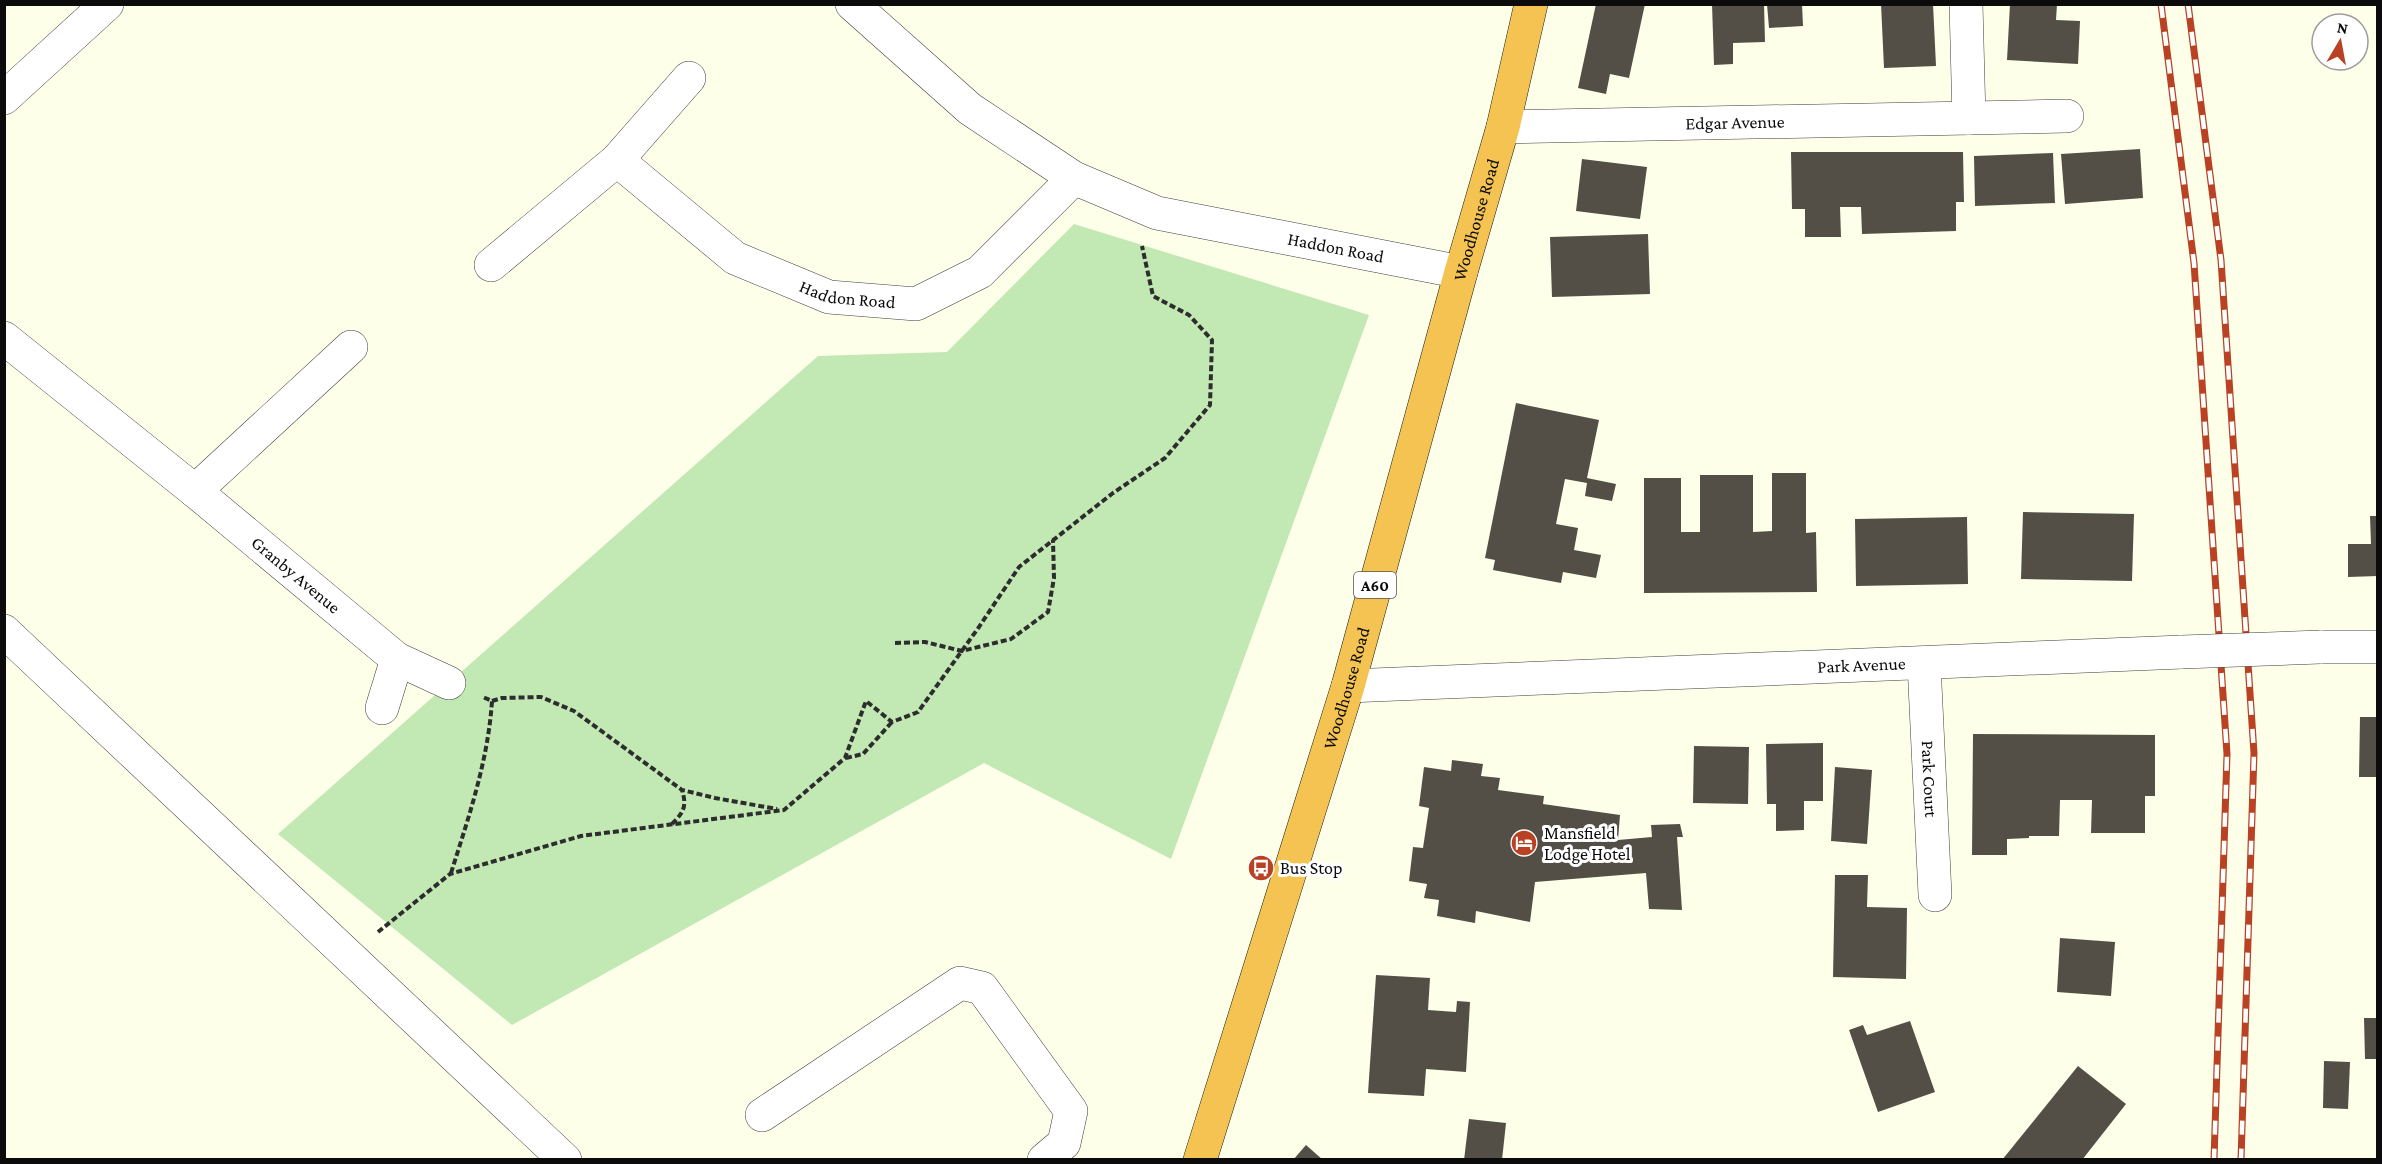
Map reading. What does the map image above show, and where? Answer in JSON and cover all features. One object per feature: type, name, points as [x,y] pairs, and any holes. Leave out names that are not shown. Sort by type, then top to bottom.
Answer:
[{"type":"highway","name":"Woodhouse Road","points":[[1200,1160],[1348,686],[1503,127],[1531,4]]},
{"type":"street","points":[[4,98],[107,4]]},
{"type":"street","name":"Haddon Road","points":[[852,4],[970,110],[1074,178],[1157,213],[1461,272]]},
{"type":"street","points":[[1966,4],[1969,118]]},
{"type":"street","points":[[491,265],[617,160],[689,78]]},
{"type":"street","name":"Edgar Avenue","points":[[1503,127],[2067,116]]},
{"type":"street","name":"Haddon Road","points":[[617,160],[735,258],[829,297],[916,304],[980,272],[1074,178]]},
{"type":"street","name":"Granby Avenue","points":[[4,338],[195,491],[397,659],[449,683]]},
{"type":"street","points":[[195,491],[351,347]]},
{"type":"street","points":[[4,631],[565,1160]]},
{"type":"street","name":"Park Avenue","points":[[1348,686],[2182,652],[2378,647]]},
{"type":"street","points":[[382,708],[397,659]]},
{"type":"street","name":"Park Court","points":[[1924,663],[1935,896]]},
{"type":"street","points":[[762,1115],[960,983],[982,988],[1071,1111],[1064,1143],[1044,1160]]},
{"type":"path","points":[[350,955],[450,874],[581,836],[784,810],[845,758],[863,754],[892,722],[918,712],[1019,567],[1113,493],[1166,458],[1210,405],[1212,340],[1189,315],[1154,296],[1142,254],[1142,244],[1157,213]]},
{"type":"path","points":[[895,642],[925,642],[962,651],[1011,639],[1048,612],[1054,578],[1053,540]]},
{"type":"path","points":[[449,683],[492,701],[502,698],[541,697],[574,711],[682,790],[784,810]]},
{"type":"path","points":[[450,874],[480,782],[490,734],[492,701]]},
{"type":"path","points":[[845,758],[866,701],[892,722]]},
{"type":"path","points":[[672,824],[683,813],[686,801],[682,790]]},
{"type":"green space","points":[[1074,224],[1369,315],[1171,859],[984,763],[512,1025],[278,834],[818,356],[947,352]]},
{"type":"building","points":[[1596,4],[1645,4],[1629,78],[1610,74],[1606,94],[1578,88]]},
{"type":"building","points":[[1712,4],[1764,4],[1765,42],[1733,43],[1733,64],[1714,65]]},
{"type":"building","points":[[1767,4],[1802,4],[1803,26],[1769,28]]},
{"type":"building","points":[[1881,4],[1933,4],[1936,66],[1884,68]]},
{"type":"building","points":[[2010,4],[2057,4],[2056,20],[2080,21],[2078,64],[2007,60]]},
{"type":"building","points":[[2140,149],[2143,198],[2065,204],[2061,154]]},
{"type":"building","points":[[1791,152],[1963,152],[1964,202],[1956,202],[1956,231],[1862,234],[1861,207],[1840,207],[1841,237],[1805,237],[1805,209],[1792,209]]},
{"type":"building","points":[[2053,153],[2055,203],[1975,206],[1974,156]]},
{"type":"building","points":[[1582,159],[1647,167],[1640,219],[1576,211]]},
{"type":"building","points":[[1648,234],[1650,294],[1552,297],[1550,237]]},
{"type":"building","points":[[1516,403],[1599,420],[1587,478],[1616,484],[1612,501],[1585,496],[1587,483],[1565,479],[1556,524],[1578,528],[1574,550],[1601,555],[1596,578],[1563,572],[1561,583],[1493,570],[1495,560],[1485,558]]},
{"type":"building","points":[[1772,473],[1806,473],[1806,533],[1816,532],[1817,592],[1644,593],[1644,478],[1681,478],[1681,532],[1700,532],[1700,475],[1753,475],[1753,532],[1772,531]]},
{"type":"building","points":[[2023,512],[2134,514],[2132,581],[2021,579]]},
{"type":"building","points":[[2370,516],[2378,516],[2378,576],[2348,577],[2348,544],[2371,544]]},
{"type":"building","points":[[1967,517],[1968,584],[1856,586],[1855,519]]},
{"type":"building","points":[[2360,717],[2378,717],[2378,777],[2359,777]]},
{"type":"building","points":[[1973,734],[2155,735],[2155,796],[2145,796],[2145,833],[2091,833],[2092,800],[2060,800],[2059,836],[2007,839],[2007,855],[1972,855]]},
{"type":"building","points":[[1823,743],[1823,801],[1804,801],[1804,830],[1776,831],[1776,804],[1767,804],[1766,744]]},
{"type":"building","points":[[1694,746],[1749,747],[1748,804],[1693,803]]},
{"type":"building","points":[[1452,760],[1483,764],[1481,776],[1500,778],[1498,790],[1544,796],[1543,804],[1620,815],[1618,840],[1652,837],[1651,825],[1680,824],[1683,837],[1677,837],[1682,910],[1649,909],[1646,873],[1535,882],[1530,922],[1476,911],[1475,923],[1437,916],[1439,900],[1424,898],[1427,884],[1409,881],[1413,847],[1423,848],[1429,808],[1419,806],[1424,767],[1451,771]]},
{"type":"building","points":[[1835,767],[1872,770],[1867,844],[1831,841]]},
{"type":"building","points":[[1835,875],[1868,875],[1867,907],[1907,908],[1906,979],[1833,977]]},
{"type":"building","points":[[2060,938],[2115,942],[2111,996],[2057,992]]},
{"type":"building","points":[[1376,975],[1430,978],[1428,1010],[1456,1012],[1457,1001],[1470,1002],[1466,1072],[1426,1069],[1424,1096],[1368,1093]]},
{"type":"building","points":[[2364,1018],[2378,1018],[2378,1059],[2365,1059]]},
{"type":"building","points":[[1910,1021],[1935,1092],[1878,1112],[1849,1030],[1863,1025],[1867,1035]]},
{"type":"building","points":[[2324,1061],[2350,1062],[2348,1109],[2323,1108]]},
{"type":"building","points":[[2078,1066],[2126,1104],[2082,1160],[2002,1160]]},
{"type":"building","points":[[1469,1119],[1506,1123],[1502,1160],[1464,1160]]},
{"type":"building","points":[[1306,1145],[1323,1160],[1293,1160]]},
{"type":"railway","points":[[2161,4],[2194,263],[2227,754],[2214,1160]]},
{"type":"railway","points":[[2188,4],[2221,260],[2254,753],[2241,1160]]},
{"type":"place","name":"Mansfield Lodge Hotel","points":[[1524,843]]},
{"type":"place","name":"Bus Stop","points":[[1261,868]]}]
